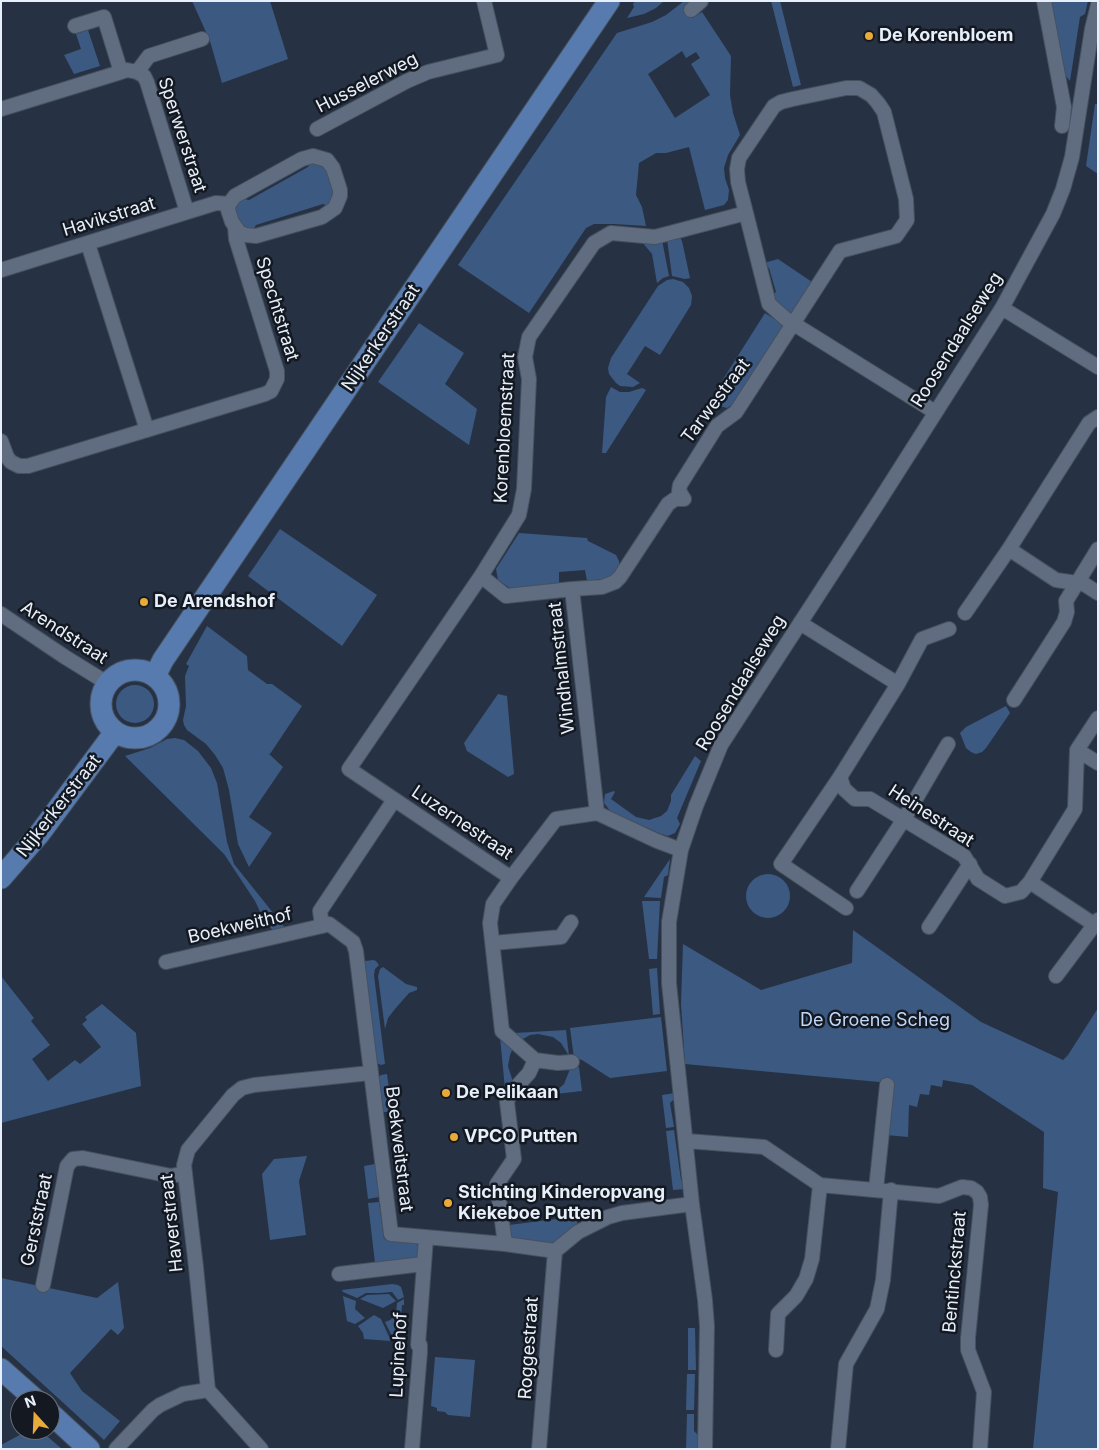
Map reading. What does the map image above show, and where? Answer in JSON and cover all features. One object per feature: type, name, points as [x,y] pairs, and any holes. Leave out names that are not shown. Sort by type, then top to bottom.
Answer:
[{"type":"main road","name":"Nijkerkerstraat","points":[[155,676],[163,660],[603,9]]},
{"type":"main road","points":[[124,671],[146,671],[155,676],[163,683],[168,698],[168,714],[163,724],[156,732],[140,738],[124,737],[115,732],[107,724],[101,709],[102,693],[107,683],[124,671]]},
{"type":"main road","name":"Nijkerkerstraat","points":[[1,878],[40,833],[115,732]]},
{"type":"main road","points":[[1,1369],[25,1390]]},
{"type":"main road","points":[[60,1422],[89,1449]]},
{"type":"street","name":"Husselerweg","points":[[317,129],[407,81],[428,72],[497,55],[484,1]]},
{"type":"street","points":[[1044,1],[1064,107],[1062,126]]},
{"type":"street","name":"Roosendaalseweg","points":[[705,1449],[707,1326],[671,1013],[669,964],[669,922],[681,850],[697,803],[721,745],[1002,308],[1053,214],[1064,189],[1072,157],[1092,29],[1098,5]]},
{"type":"street","points":[[75,26],[104,17],[121,72]]},
{"type":"street","name":"Sperwerstraat","points":[[137,72],[149,56],[202,40]]},
{"type":"street","name":"Sperwerstraat","points":[[1,109],[127,70],[137,72],[144,76],[147,82],[187,212]]},
{"type":"street","points":[[793,322],[840,251],[896,236],[907,220],[906,199],[884,112],[871,95],[859,88],[846,88],[793,99],[780,102],[774,106],[740,158],[737,169],[738,182],[769,304],[786,319],[935,412]]},
{"type":"street","points":[[313,156],[320,156],[330,164],[340,190],[340,196],[335,208],[322,217],[256,236],[245,235],[235,227],[230,217],[229,204],[234,196],[240,192],[302,159],[313,156]]},
{"type":"street","name":"Havikstraat","points":[[1,270],[187,212],[216,204],[229,204]]},
{"type":"street","name":"Korenbloemstraat","points":[[394,800],[349,770],[519,515],[524,489],[529,379],[525,358],[529,337],[594,243],[611,233],[655,237],[746,213]]},
{"type":"street","name":"Spechtstraat","points":[[1,441],[11,462],[19,466],[28,466],[271,391],[277,379],[277,371],[236,239],[235,227]]},
{"type":"street","points":[[88,244],[147,430]]},
{"type":"street","points":[[1002,308],[1096,363]]},
{"type":"street","name":"Tarwestraat","points":[[572,589],[602,587],[615,582],[620,577],[668,504],[675,499],[684,498],[679,491],[680,485],[717,426],[736,412],[793,322]]},
{"type":"street","points":[[965,613],[1089,423],[1098,417]]},
{"type":"street","points":[[1008,549],[1056,580],[1084,584],[1098,593]]},
{"type":"street","points":[[1014,700],[1064,622],[1067,612],[1066,601],[1098,549]]},
{"type":"street","name":"Windhalmstraat","points":[[480,576],[506,596],[572,589],[597,812]]},
{"type":"street","name":"Arendstraat","points":[[1,614],[107,683]]},
{"type":"street","points":[[800,623],[898,684]]},
{"type":"street","points":[[846,908],[781,864],[840,776],[898,684],[922,639],[949,630]]},
{"type":"street","points":[[1098,718],[1077,750],[1098,763]]},
{"type":"street","points":[[857,891],[904,819],[948,744]]},
{"type":"street","name":"Heinestraat","points":[[840,776],[844,790],[855,799],[870,798],[964,856],[978,879],[1005,896],[1021,892],[1030,882],[1075,810],[1077,750]]},
{"type":"street","points":[[322,926],[320,911],[394,800]]},
{"type":"street","name":"Luzernestraat","points":[[394,800],[511,878],[556,819],[597,812]]},
{"type":"street","points":[[597,812],[657,841],[681,850]]},
{"type":"street","name":"Heinestraat","points":[[929,927],[970,864]]},
{"type":"street","points":[[511,878],[494,904],[490,924],[502,1031],[535,1060],[558,1063],[572,1062]]},
{"type":"street","points":[[1030,882],[1096,923],[1056,976]]},
{"type":"street","points":[[493,943],[561,937],[571,922]]},
{"type":"street","name":"Boekweitstraat","points":[[322,926],[329,924],[353,942],[355,946],[391,1234],[505,1244],[556,1251]]},
{"type":"street","name":"Boekweithof","points":[[166,962],[322,926]]},
{"type":"street","points":[[505,1244],[498,1184],[514,1159],[507,1102],[510,1094],[529,1073],[535,1060]]},
{"type":"street","name":"Haverstraat","points":[[208,1390],[185,1173],[184,1159],[188,1150],[233,1095],[242,1088],[370,1073]]},
{"type":"street","points":[[876,1189],[886,1085]]},
{"type":"street","points":[[687,1141],[764,1147],[820,1185],[812,1258],[806,1279],[796,1296],[778,1314],[776,1350]]},
{"type":"street","name":"Gerststraat","points":[[43,1285],[68,1166],[73,1159],[82,1158],[171,1176],[185,1173]]},
{"type":"street","name":"Bentinckstraat","points":[[820,1185],[891,1190],[939,1196],[962,1187],[971,1188],[977,1192],[980,1197],[980,1205],[968,1350],[984,1392],[980,1449]]},
{"type":"street","points":[[838,1449],[846,1364],[877,1309],[884,1280],[891,1190]]},
{"type":"street","points":[[556,1251],[578,1232],[608,1217],[622,1213],[692,1204]]},
{"type":"street","name":"Lupinehof","points":[[412,1449],[420,1352],[420,1345],[418,1345],[426,1238]]},
{"type":"street","name":"Roggestraat","points":[[539,1449],[556,1251]]},
{"type":"street","points":[[339,1274],[423,1264]]},
{"type":"street","points":[[116,1449],[160,1405],[183,1394],[208,1390],[261,1449]]},
{"type":"green space","points":[[192,1],[270,1],[288,59],[222,83],[210,41]]},
{"type":"green space","points":[[635,1],[664,1],[656,8],[644,14],[627,18],[634,7]]},
{"type":"green space","points":[[684,1],[690,1],[685,7],[692,18],[702,12],[731,56],[730,95],[740,135],[728,155],[724,168],[729,190],[728,200],[724,205],[705,210],[689,147],[666,153],[656,153],[639,163],[636,195],[642,207],[646,226],[594,224],[586,228],[529,313],[458,265],[617,33],[652,22],[666,15]],"holes":[[[682,51],[686,58],[696,52],[700,58],[691,64],[710,95],[675,118],[648,74]]]},
{"type":"green space","points":[[771,1],[780,1],[801,85],[793,87]]},
{"type":"green space","points":[[1048,1],[1088,1],[1085,14],[1080,17],[1070,81],[1061,70]]},
{"type":"green space","points":[[88,30],[100,66],[74,74],[64,55],[81,49],[76,34]]},
{"type":"green space","points":[[1095,104],[1098,104],[1098,174],[1086,166]]},
{"type":"green space","points":[[311,161],[318,162],[326,167],[334,194],[328,206],[323,204],[256,225],[253,230],[243,227],[235,213],[237,203],[241,198],[249,200],[308,167]]},
{"type":"green space","points":[[679,236],[682,241],[690,278],[685,279],[672,276],[667,239]]},
{"type":"green space","points":[[662,240],[669,276],[657,283],[652,254],[642,242]]},
{"type":"green space","points":[[778,259],[812,282],[791,314],[772,301],[771,296],[776,292],[769,268],[764,263]]},
{"type":"green space","points":[[673,279],[683,282],[689,288],[692,296],[691,305],[660,355],[645,346],[627,374],[640,383],[633,387],[620,386],[609,374],[608,368],[611,358],[658,286],[667,280]]},
{"type":"green space","points":[[765,313],[782,324],[782,328],[735,403],[727,408],[719,406],[715,399],[715,392]]},
{"type":"green space","points":[[419,323],[464,353],[445,384],[477,409],[469,445],[378,382]]},
{"type":"green space","points":[[611,387],[620,392],[629,392],[642,388],[646,390],[606,453],[602,453],[606,397]]},
{"type":"green space","points":[[280,529],[377,595],[342,646],[248,576]]},
{"type":"green space","points":[[519,533],[587,538],[588,541],[616,555],[619,561],[619,568],[610,578],[587,581],[585,570],[559,572],[559,583],[511,589],[498,580],[496,569]]},
{"type":"green space","points":[[207,626],[247,656],[248,670],[267,684],[272,684],[302,706],[270,754],[268,753],[283,767],[249,817],[272,833],[249,867],[238,844],[229,790],[223,768],[206,744],[187,730],[183,720],[186,706],[185,676],[189,666],[186,664]]},
{"type":"green space","points":[[135,685],[148,691],[154,704],[148,717],[135,723],[122,717],[116,704],[122,691]]},
{"type":"green space","points":[[498,694],[507,696],[514,774],[508,777],[467,751],[464,743]]},
{"type":"green space","points":[[1006,706],[1010,713],[986,748],[976,754],[966,748],[960,733],[966,727]]},
{"type":"green space","points":[[167,739],[184,740],[198,751],[211,768],[217,783],[227,842],[234,864],[286,929],[274,932],[263,918],[255,901],[224,854],[125,756],[150,748]]},
{"type":"green space","points":[[695,756],[701,761],[677,818],[680,824],[675,833],[668,836],[661,834],[611,812],[604,803],[605,794],[614,791],[611,799],[636,817],[649,820],[661,816],[667,811],[671,795]]},
{"type":"green space","points":[[670,859],[668,875],[664,877],[661,898],[644,897]]},
{"type":"green space","points":[[764,874],[772,874],[784,880],[790,896],[784,912],[772,918],[764,918],[752,912],[746,900],[746,892],[752,880]]},
{"type":"green space","points":[[642,901],[660,901],[657,959],[649,959]]},
{"type":"green space","name":"De Groene Scheg","points":[[853,930],[981,1022],[1063,1060],[1098,1008],[1098,1449],[1033,1449],[1058,1192],[1043,1188],[1044,1132],[972,1085],[943,1080],[942,1087],[931,1085],[929,1095],[920,1094],[917,1107],[909,1105],[908,1137],[886,1135],[890,1083],[685,1064],[681,1004],[683,944],[761,990],[852,963]]},
{"type":"green space","points":[[373,960],[379,965],[375,969],[374,975],[385,1064],[381,1065],[374,1062],[363,964],[365,961]]},
{"type":"green space","points":[[383,967],[406,984],[417,987],[417,990],[409,993],[388,1018],[385,1029],[378,976],[380,969]]},
{"type":"green space","points":[[657,968],[660,1014],[653,1015],[649,969]]},
{"type":"green space","points":[[1,976],[34,1018],[31,1021],[50,1045],[32,1059],[48,1081],[75,1060],[80,1064],[101,1047],[82,1024],[87,1020],[85,1017],[102,1004],[136,1033],[141,1086],[1,1123]]},
{"type":"green space","points":[[661,1017],[667,1071],[610,1078],[582,1060],[574,1058],[570,1028]]},
{"type":"green space","points":[[566,1030],[569,1056],[561,1043],[553,1037],[538,1034],[530,1035],[521,1040],[514,1033]]},
{"type":"green space","points":[[500,1037],[513,1048],[508,1066],[513,1082],[505,1089]]},
{"type":"green space","points":[[579,1067],[582,1091],[547,1095],[554,1093],[564,1084],[570,1069]]},
{"type":"green space","points":[[387,1074],[392,1112],[380,1112],[376,1080],[381,1075]]},
{"type":"green space","points":[[675,1093],[675,1098],[670,1103],[674,1127],[666,1128],[662,1095]]},
{"type":"green space","points":[[674,1130],[681,1180],[685,1184],[686,1189],[673,1190],[666,1131]]},
{"type":"green space","points":[[307,1156],[299,1181],[306,1235],[270,1240],[262,1174],[274,1159]]},
{"type":"green space","points":[[375,1164],[379,1197],[368,1199],[364,1166]]},
{"type":"green space","points":[[379,1202],[384,1239],[416,1243],[420,1248],[417,1257],[375,1263],[368,1203]]},
{"type":"green space","points":[[579,1216],[576,1227],[553,1245],[513,1239],[510,1236],[509,1225]]},
{"type":"green space","points":[[1,1278],[97,1298],[118,1282],[124,1328],[118,1335],[111,1329],[70,1373],[82,1391],[120,1421],[104,1440],[60,1400],[60,1390],[49,1390],[1,1346]]},
{"type":"green space","points":[[392,1284],[401,1287],[404,1297],[398,1300],[392,1292],[366,1293],[357,1298],[342,1290]]},
{"type":"green space","points":[[389,1294],[396,1301],[383,1308],[360,1299],[367,1295]]},
{"type":"green space","points":[[343,1296],[356,1301],[355,1309],[365,1318],[355,1324],[347,1321]]},
{"type":"green space","points":[[404,1299],[399,1342],[395,1342],[385,1322],[396,1315],[397,1303]]},
{"type":"green space","points":[[374,1315],[381,1319],[391,1341],[364,1339],[363,1333],[358,1326]]},
{"type":"green space","points":[[688,1328],[695,1328],[696,1370],[688,1370]]},
{"type":"green space","points":[[435,1357],[475,1360],[470,1417],[448,1415],[445,1412],[437,1411],[437,1408],[431,1406]]},
{"type":"green space","points":[[687,1374],[695,1374],[694,1410],[686,1410]]},
{"type":"green space","points":[[687,1414],[694,1414],[694,1431],[700,1437],[700,1449],[686,1449]]},
{"type":"green space","points":[[10,1440],[52,1440],[62,1449],[1,1449],[1,1445]]},
{"type":"place","name":"De Korenbloem","points":[[869,36]]},
{"type":"place","name":"De Arendshof","points":[[144,602]]},
{"type":"place","name":"De Pelikaan","points":[[446,1093]]},
{"type":"place","name":"VPCO Putten","points":[[454,1137]]},
{"type":"place","name":"Stichting Kinderopvang Kiekeboe Putten","points":[[448,1203]]}]
